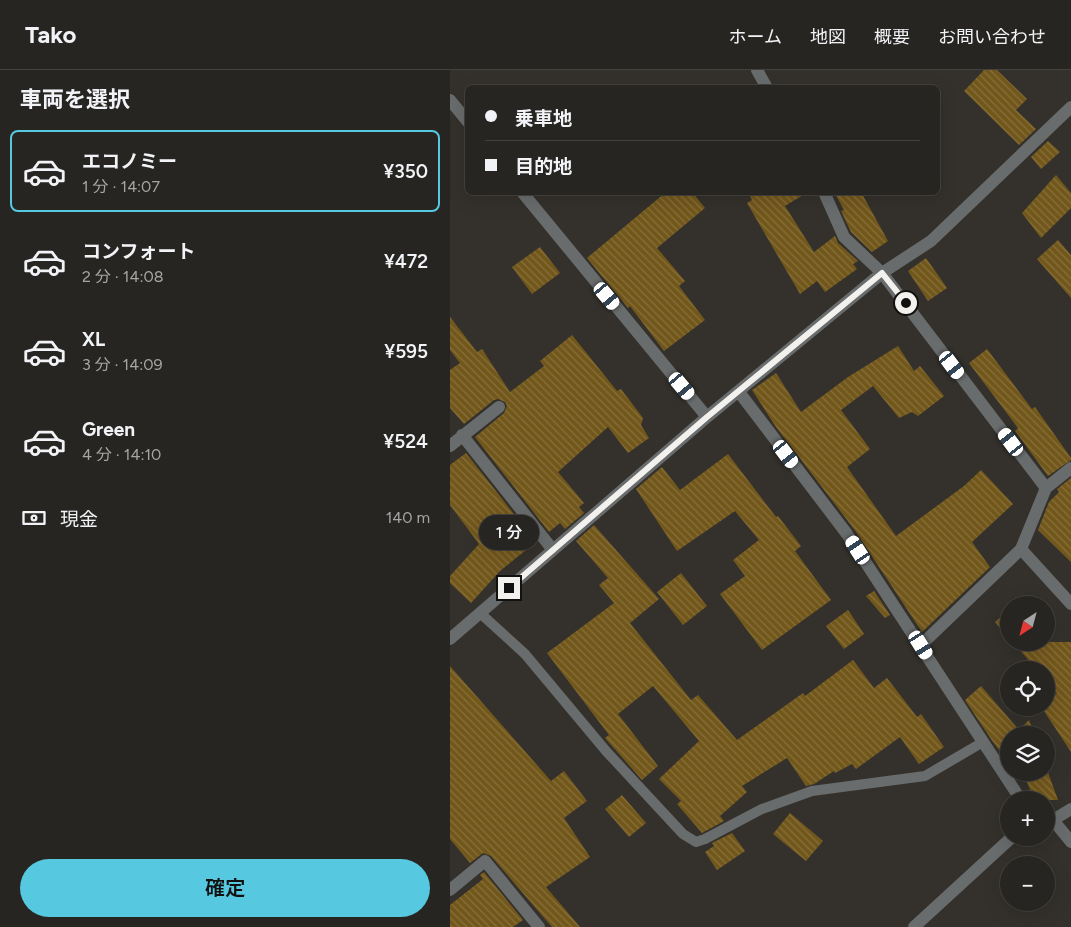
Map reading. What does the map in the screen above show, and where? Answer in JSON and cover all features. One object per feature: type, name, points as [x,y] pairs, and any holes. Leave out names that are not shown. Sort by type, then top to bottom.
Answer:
[{"type":"street","points":[[757,70],[764,85]]},
{"type":"street","points":[[450,100],[465,118]]},
{"type":"street","points":[[450,639],[707,417],[882,273],[932,241],[1071,107]]},
{"type":"street","points":[[524,195],[707,417]]},
{"type":"street","points":[[825,195],[844,236],[882,273],[1046,488]]},
{"type":"street","points":[[739,392],[847,534],[1015,791]]},
{"type":"street","points":[[450,446],[499,407]]},
{"type":"street","points":[[462,435],[553,550]]},
{"type":"street","points":[[921,645],[1021,549],[1046,488],[1071,468]]},
{"type":"street","points":[[1021,549],[1071,604]]},
{"type":"street","points":[[1055,817],[1071,809]]},
{"type":"street","points":[[1055,826],[1071,842]]},
{"type":"street","points":[[914,927],[1003,846]]},
{"type":"street","points":[[450,890],[485,861],[539,927]]},
{"type":"lane","points":[[480,613],[525,654],[606,751],[692,841],[699,842],[762,809],[812,791],[925,776],[983,742]]},
{"type":"building","points":[[984,70],[997,70],[1027,99],[1016,110],[1036,129],[1019,145],[964,91]]},
{"type":"building","points":[[1048,141],[1060,152],[1041,169],[1031,157]]},
{"type":"building","points":[[1056,175],[1071,193],[1071,208],[1041,238],[1022,213]]},
{"type":"building","points":[[662,195],[694,195],[705,208],[657,248],[685,281],[679,286],[705,320],[664,351],[630,306],[628,308],[587,258]]},
{"type":"building","points":[[750,195],[803,195],[785,206],[814,252],[835,236],[838,243],[858,261],[853,264],[857,269],[825,292],[817,281],[800,294],[747,203],[752,200]]},
{"type":"building","points":[[836,195],[863,195],[888,241],[872,252],[851,232],[841,211],[844,210]]},
{"type":"building","points":[[1058,240],[1071,255],[1071,298],[1037,259]]},
{"type":"building","points":[[540,247],[560,273],[532,294],[512,267]]},
{"type":"building","points":[[926,258],[947,288],[928,301],[908,271]]},
{"type":"building","points":[[450,317],[477,352],[482,349],[510,392],[544,366],[540,361],[572,335],[617,391],[621,389],[643,418],[641,425],[649,438],[628,453],[608,427],[558,472],[584,503],[579,507],[584,513],[565,529],[560,523],[549,532],[475,437],[504,413],[507,406],[505,402],[498,399],[494,400],[464,424],[450,408],[450,370],[460,363],[450,350]]},
{"type":"building","points":[[898,346],[914,371],[920,366],[944,396],[918,416],[912,412],[899,418],[873,386],[841,410],[870,449],[847,467],[896,536],[964,486],[981,470],[1013,504],[972,542],[990,567],[922,632],[854,529],[776,427],[752,390],[776,373],[801,412],[848,377]]},
{"type":"building","points":[[987,349],[1032,409],[1035,407],[1071,458],[1071,460],[1048,476],[1015,431],[1018,428],[969,363]]},
{"type":"building","points":[[466,453],[536,542],[500,571],[471,603],[450,583],[450,576],[479,544],[450,505],[450,465]]},
{"type":"building","points":[[728,454],[776,517],[778,516],[801,546],[795,551],[831,600],[762,650],[720,594],[745,576],[733,560],[759,540],[735,511],[677,551],[636,489],[662,467],[680,490]]},
{"type":"building","points":[[1071,478],[1071,562],[1038,530],[1049,502],[1059,492],[1057,489]]},
{"type":"building","points":[[594,525],[659,599],[630,623],[691,700],[698,695],[737,740],[803,693],[805,696],[853,660],[874,688],[887,678],[917,717],[921,714],[944,747],[919,764],[900,737],[856,769],[852,764],[835,773],[834,771],[814,784],[806,786],[787,758],[742,786],[747,792],[720,816],[724,821],[702,833],[677,804],[681,801],[659,779],[699,741],[653,686],[618,714],[658,766],[642,780],[605,738],[609,735],[547,653],[614,603],[599,585],[608,578],[576,541]]},
{"type":"building","points":[[681,573],[707,606],[683,625],[657,592]]},
{"type":"building","points":[[874,591],[890,615],[885,618],[866,596]]},
{"type":"building","points":[[848,610],[864,634],[844,649],[826,626]]},
{"type":"building","points":[[1000,618],[1000,628],[995,622]]},
{"type":"building","points":[[1055,642],[1071,642],[1071,752],[1047,716],[1055,716],[1055,695],[1057,693],[1055,691],[1055,661],[1029,661],[1021,651],[1055,651]]},
{"type":"building","points":[[450,666],[551,781],[564,771],[587,801],[564,818],[590,857],[546,887],[580,927],[552,927],[491,856],[483,853],[470,863],[450,839]]},
{"type":"building","points":[[981,686],[1000,708],[1000,716],[1007,716],[1016,726],[1000,726],[1000,751],[993,742],[965,700]]},
{"type":"building","points":[[1029,720],[1031,726],[1023,726]]},
{"type":"building","points":[[1051,781],[1055,791],[1030,791],[1027,782]]},
{"type":"building","points":[[622,795],[646,823],[629,837],[605,809]]},
{"type":"building","points":[[790,813],[823,841],[806,861],[773,834]]},
{"type":"building","points":[[732,833],[745,851],[717,870],[705,852],[714,846],[712,843]]},
{"type":"building","points":[[484,872],[523,920],[513,927],[450,927],[450,905],[483,879],[480,875]]},
{"type":"route","points":[[509,588],[707,417],[882,273],[906,303]]}]
